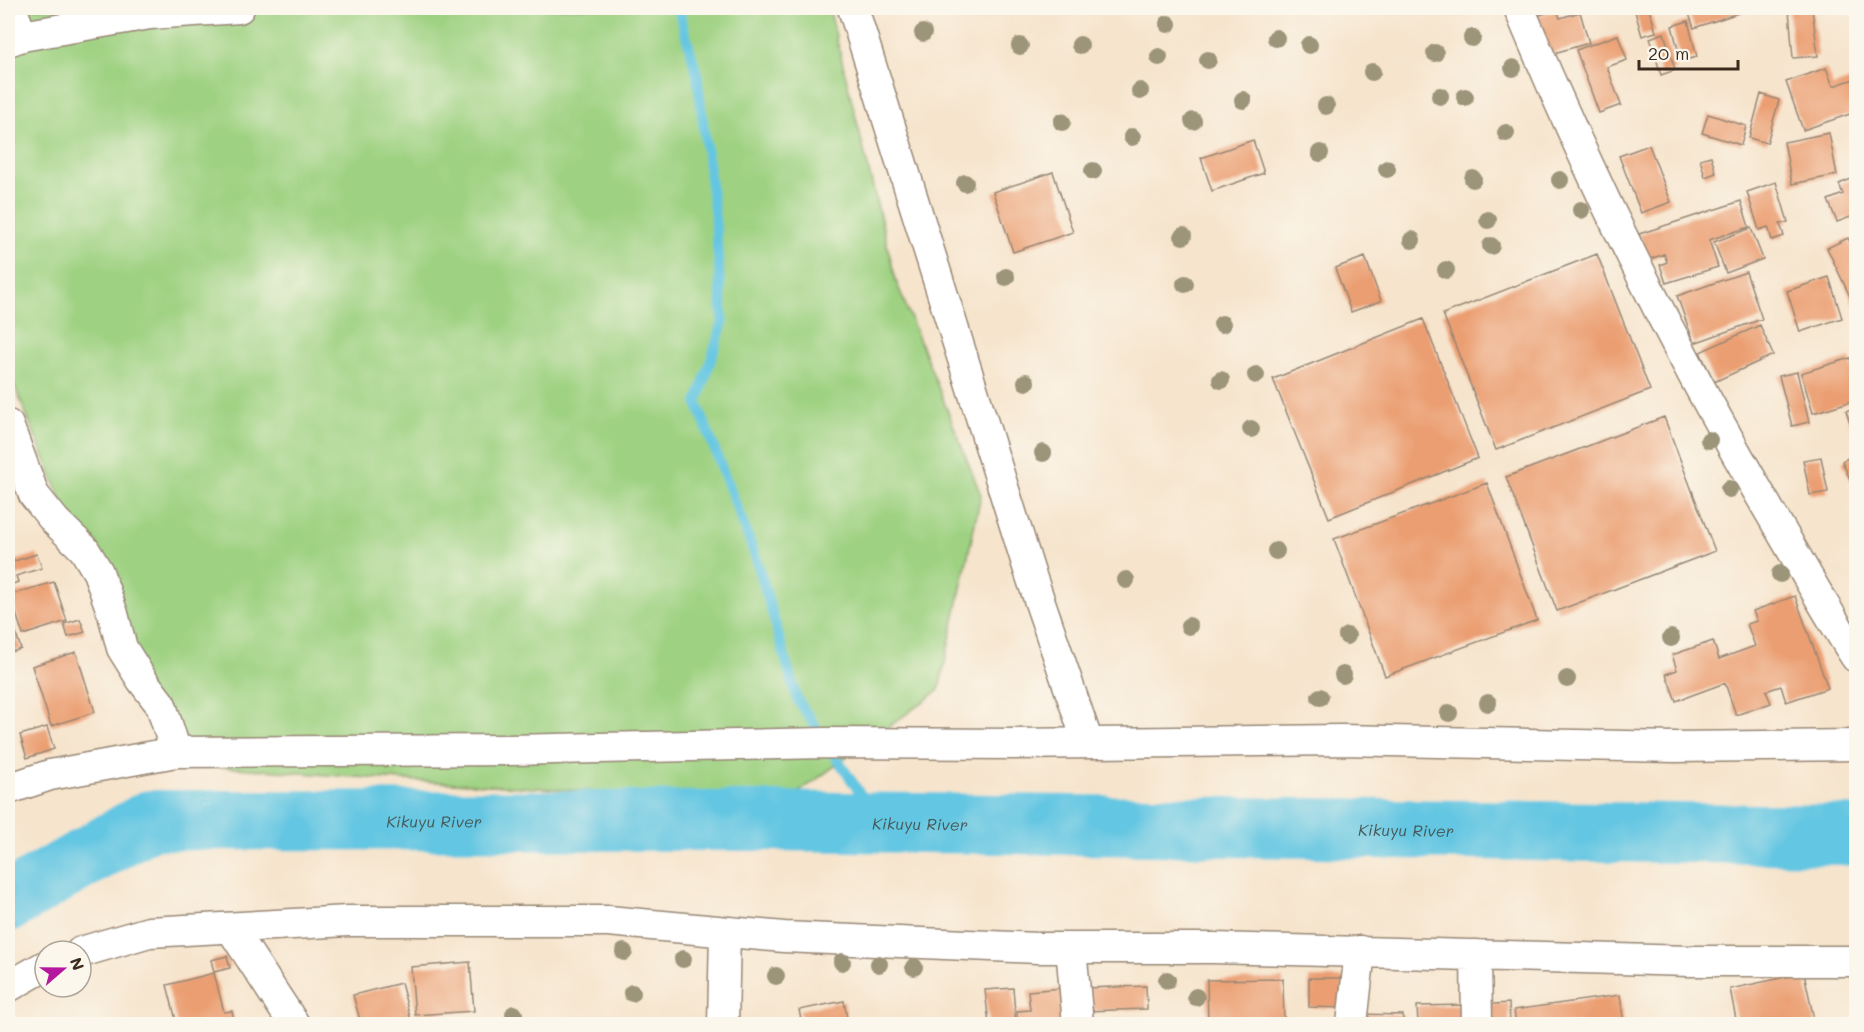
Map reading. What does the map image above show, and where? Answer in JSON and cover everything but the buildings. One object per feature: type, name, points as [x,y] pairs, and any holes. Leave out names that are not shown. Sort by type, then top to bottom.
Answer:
[{"type":"street","points":[[11,8],[15,39],[150,14],[239,8]]},
{"type":"street","points":[[853,8],[1029,570],[1088,743]]},
{"type":"street","points":[[1520,8],[1554,91],[1629,253],[1732,448],[1857,657]]},
{"type":"street","points":[[8,425],[34,495],[55,521],[84,549],[98,572],[122,648],[161,705],[176,752]]},
{"type":"street","points":[[8,789],[50,775],[176,752],[509,750],[826,743],[1341,740],[1674,747],[1857,746]]},
{"type":"street","points":[[93,948],[149,932],[348,921],[608,921],[784,937],[1071,948],[1214,948],[1690,960],[1857,961]]},
{"type":"street","points":[[231,928],[294,1024]]},
{"type":"street","points":[[723,1024],[725,932]]},
{"type":"street","points":[[1071,948],[1078,1024]]},
{"type":"street","points":[[1352,1024],[1360,951]]},
{"type":"street","points":[[1476,955],[1477,1024]]},
{"type":"street","points":[[8,987],[33,973]]},
{"type":"green space","points":[[8,8],[829,8],[896,281],[981,495],[939,690],[784,803],[354,777],[170,763],[8,370]]},
{"type":"waterway","points":[[678,8],[697,74],[715,218],[723,322],[697,403],[756,558],[797,699],[880,823]]},
{"type":"waterway","name":"Kikuyu River","points":[[8,902],[150,820],[765,821],[1856,836]]}]
